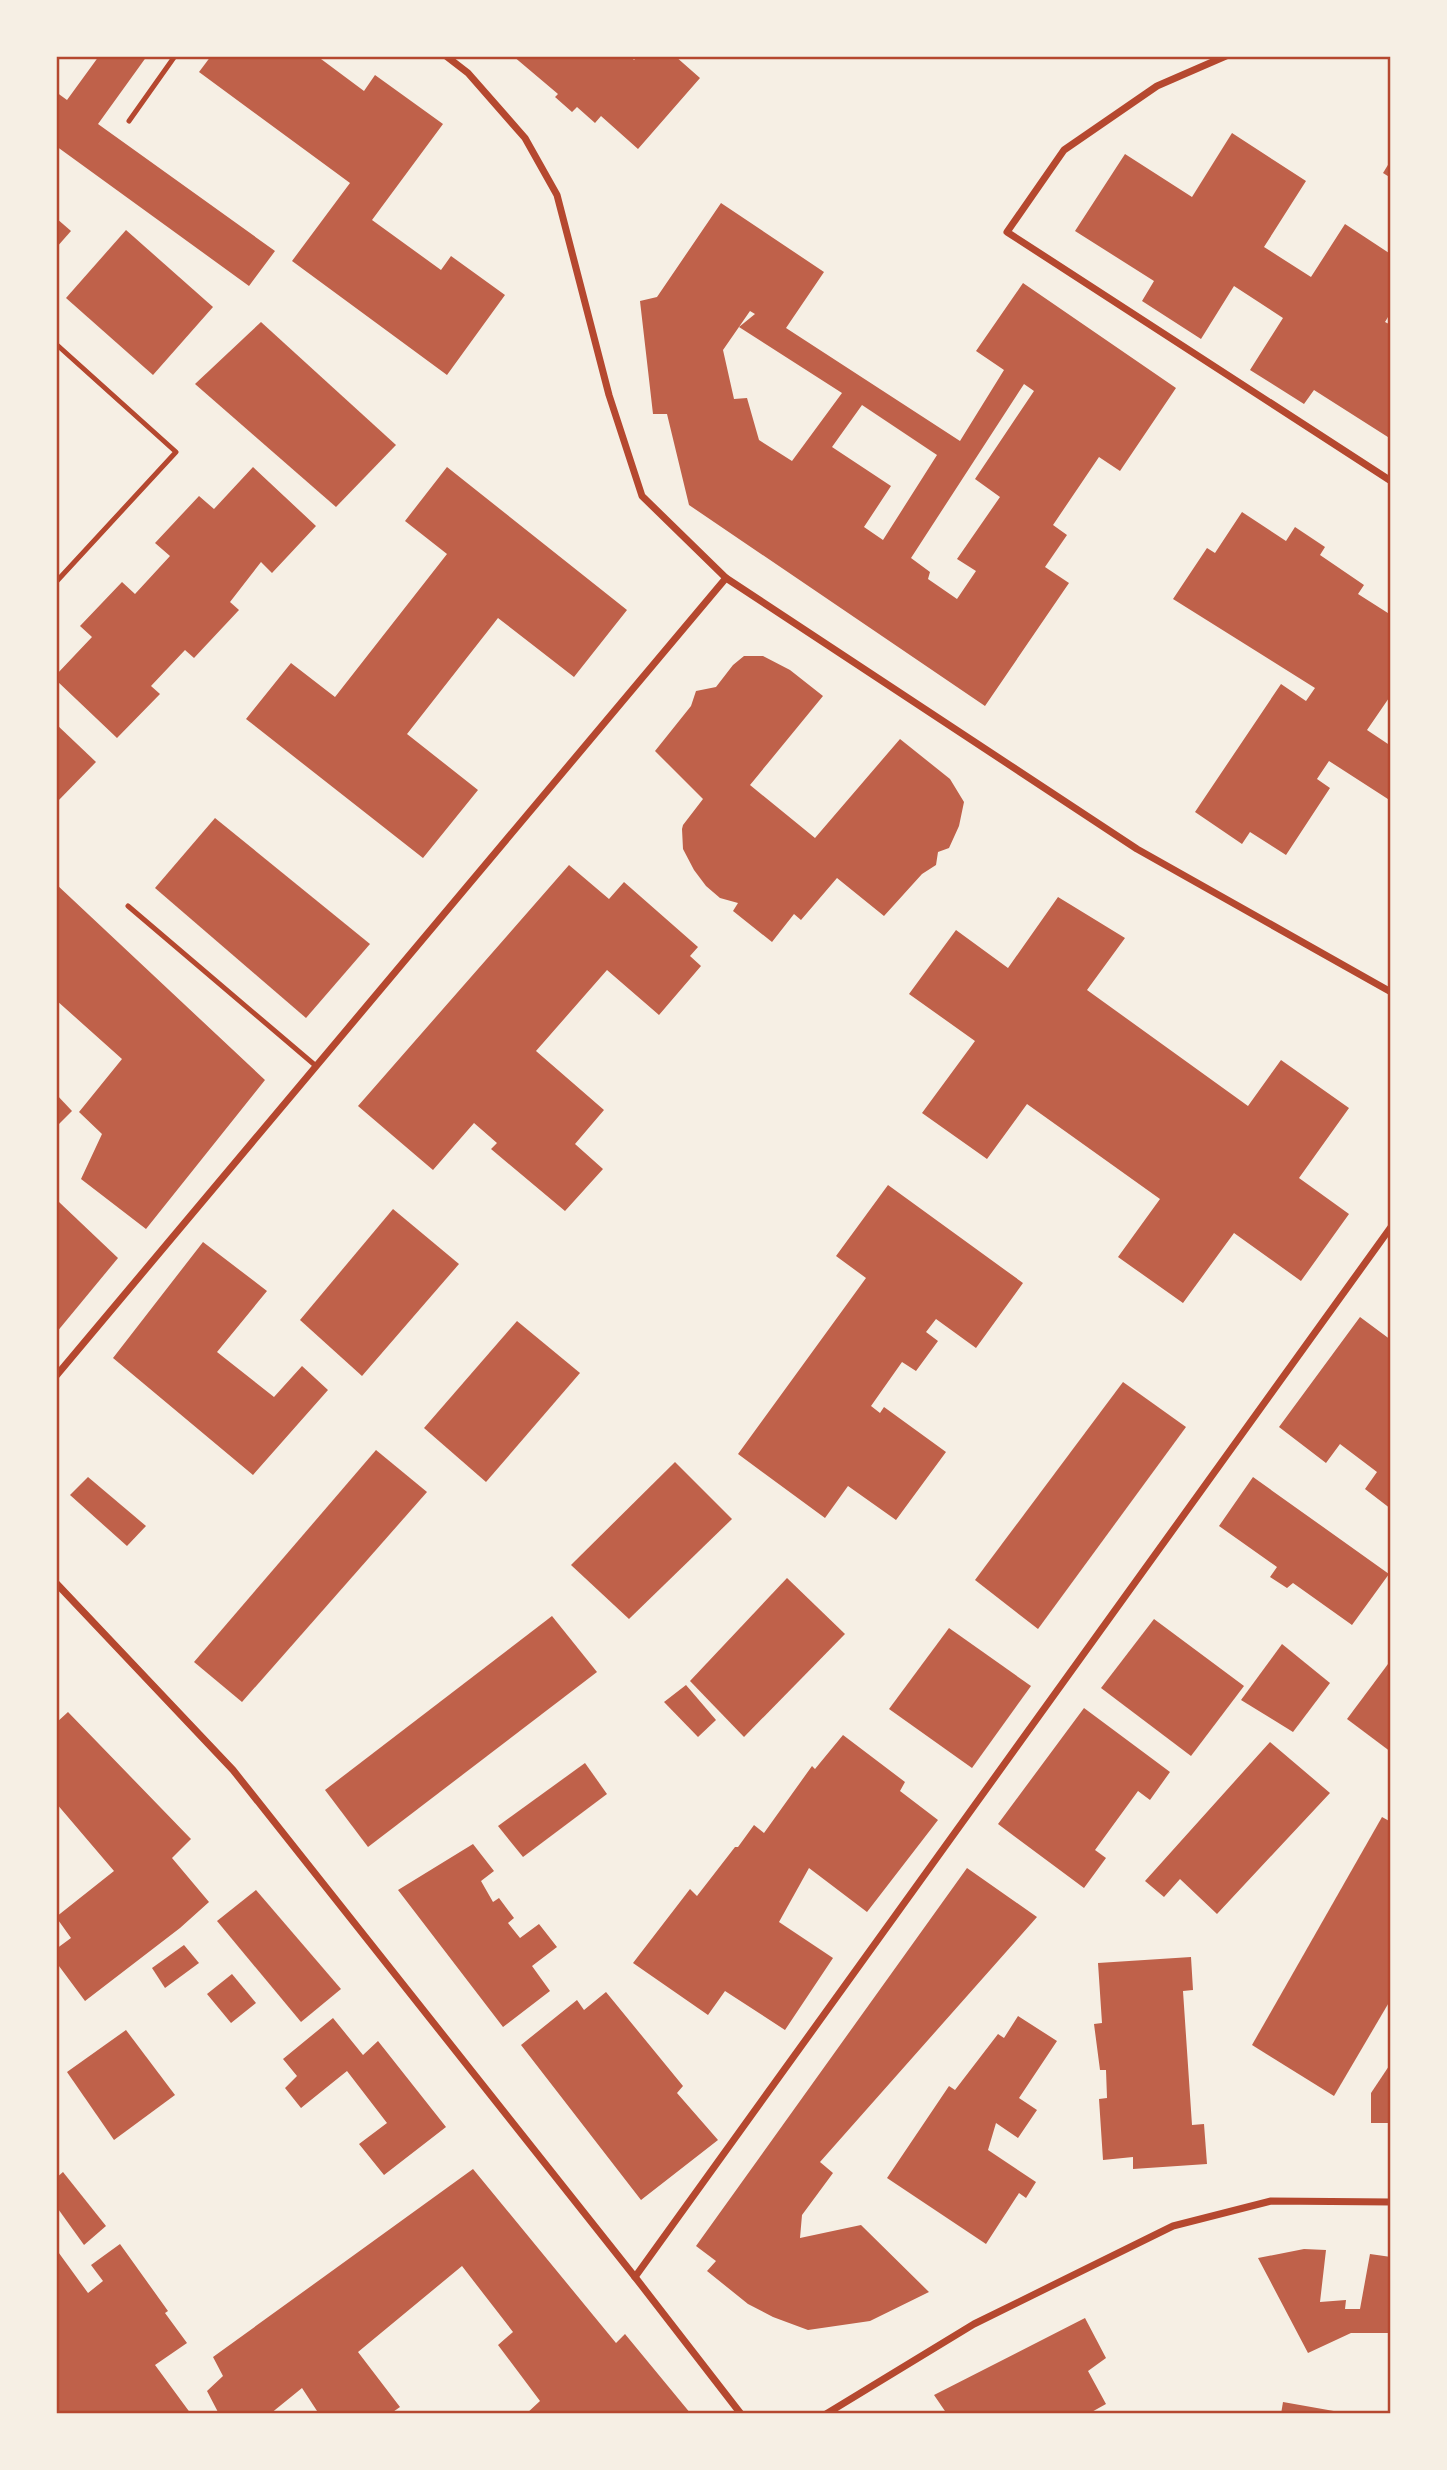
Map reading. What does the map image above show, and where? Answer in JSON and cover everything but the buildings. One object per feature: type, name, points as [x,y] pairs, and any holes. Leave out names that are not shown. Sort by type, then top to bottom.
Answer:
[{"type":"street","points":[[446,56],[468,73],[525,138],[557,195],[609,395],[642,496],[726,578],[1136,849],[1391,992]]},
{"type":"street","points":[[1226,56],[1157,86],[1065,150],[1007,232],[1391,481]]},
{"type":"street","points":[[56,1376],[726,578]]},
{"type":"street","points":[[635,2277],[1391,1227]]},
{"type":"street","points":[[56,1583],[233,1770],[741,2414]]},
{"type":"street","points":[[826,2414],[974,2324],[1173,2226],[1270,2201],[1391,2202]]},
{"type":"lane","points":[[129,121],[175,56]]},
{"type":"lane","points":[[56,344],[176,452],[56,582]]},
{"type":"lane","points":[[128,905],[316,1066]]}]
